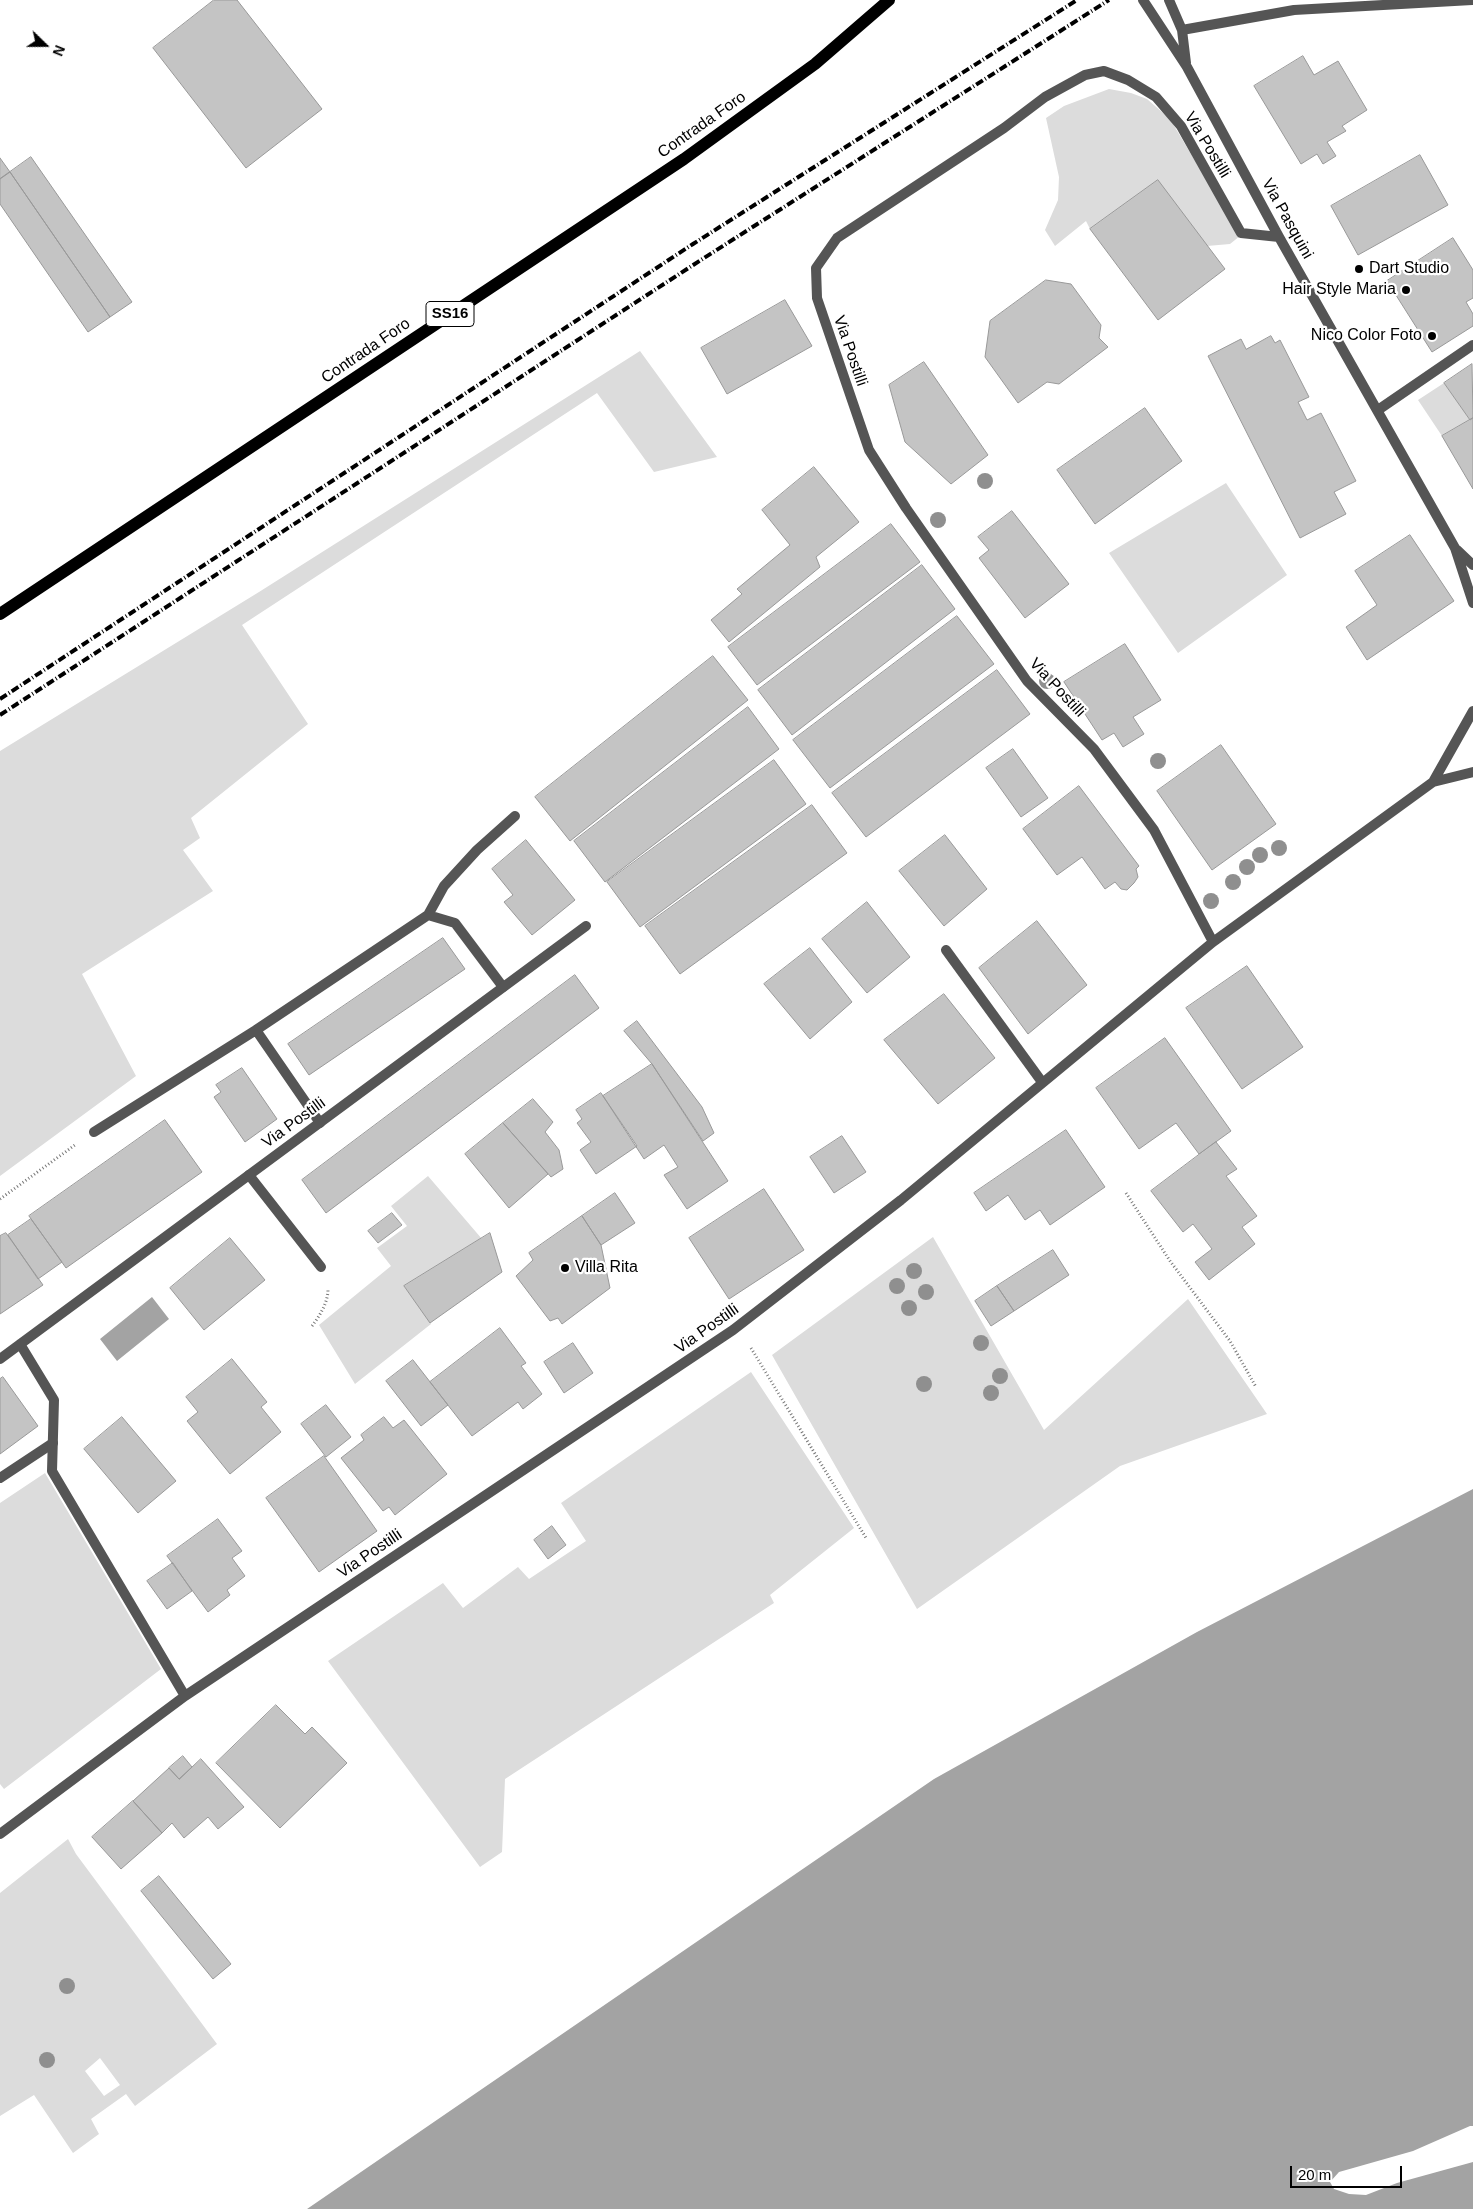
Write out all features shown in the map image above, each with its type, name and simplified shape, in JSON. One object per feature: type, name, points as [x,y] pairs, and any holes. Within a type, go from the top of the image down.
[{"type":"main road","name":"Contrada Foro","points":[[0,614],[684,159],[815,64],[888,0]]},
{"type":"street","name":"Via Pasquini","points":[[1143,0],[1187,67],[1279,237],[1455,548],[1473,602]]},
{"type":"street","name":"Via Pasquini","points":[[1168,0],[1182,30],[1187,67]]},
{"type":"street","points":[[1182,30],[1294,10],[1472,0]]},
{"type":"street","name":"Via Postilli","points":[[1213,942],[1154,830],[1094,749],[1028,682],[906,508],[870,450],[817,298],[816,268],[837,238],[1004,128],[1045,97],[1085,75],[1104,71],[1128,80],[1156,97],[1170,112],[1181,126],[1241,233],[1279,237]]},
{"type":"street","points":[[1378,410],[1473,345]]},
{"type":"street","name":"Via Pasquini","points":[[1455,548],[1473,565]]},
{"type":"street","name":"Via Postilli","points":[[1434,782],[1473,711]]},
{"type":"street","name":"Via Postilli","points":[[0,1834],[185,1696],[738,1326],[901,1200],[1213,942],[1434,782],[1473,772]]},
{"type":"street","points":[[94,1132],[256,1030],[428,915],[444,886],[477,850],[515,816]]},
{"type":"street","points":[[428,915],[455,923],[503,987]]},
{"type":"street","name":"Via Postilli","points":[[0,1359],[586,926]]},
{"type":"street","points":[[946,950],[1042,1082]]},
{"type":"street","points":[[256,1030],[320,1123]]},
{"type":"street","points":[[249,1175],[321,1267]]},
{"type":"street","points":[[20,1344],[54,1400],[52,1471],[185,1696]]},
{"type":"street","points":[[0,1478],[53,1443]]},
{"type":"path","points":[[0,1199],[94,1132]]},
{"type":"path","points":[[1126,1193],[1170,1261],[1230,1341],[1256,1387]]},
{"type":"path","points":[[312,1326],[323,1309],[328,1296],[327,1279],[321,1267]]},
{"type":"path","points":[[738,1326],[866,1538]]},
{"type":"shaded area","points":[[1109,89],[1131,93],[1147,99],[1170,119],[1240,236],[1230,244],[1207,246],[1158,181],[1090,229],[1086,221],[1055,246],[1045,230],[1058,200],[1059,177],[1046,118],[1064,106]]},
{"type":"shaded area","points":[[640,351],[717,457],[654,472],[597,393],[242,625],[308,724],[191,818],[200,838],[183,850],[213,891],[82,974],[136,1076],[0,1176],[0,751],[259,592]]},
{"type":"shaded area","points":[[1444,383],[1470,420],[1442,436],[1418,400]]},
{"type":"shaded area","points":[[1226,483],[1287,575],[1178,653],[1109,553]]},
{"type":"shaded area","points":[[428,1176],[482,1239],[404,1286],[431,1324],[355,1384],[319,1325],[391,1266],[377,1248],[407,1226],[391,1206]]},
{"type":"shaded area","points":[[933,1237],[1044,1430],[1188,1299],[1267,1414],[1120,1466],[917,1609],[772,1355]]},
{"type":"shaded area","points":[[152,1297],[169,1319],[117,1361],[100,1339]]},
{"type":"shaded area","points":[[751,1372],[854,1528],[770,1595],[774,1603],[505,1779],[502,1852],[480,1867],[328,1661],[443,1583],[463,1608],[518,1567],[529,1579],[586,1541],[561,1503]]},
{"type":"shaded area","points":[[45,1473],[161,1669],[4,1789],[0,1784],[0,1503]]},
{"type":"shaded area","points":[[1473,1489],[1473,2209],[307,2209],[934,1779],[1197,1632]]},
{"type":"shaded area","points":[[68,1839],[76,1854],[217,2044],[135,2106],[126,2094],[91,2119],[99,2134],[73,2153],[34,2095],[0,2116],[0,1893]],"holes":[[[100,2058],[120,2085],[104,2096],[85,2071]]]},
{"type":"pier","points":[[1473,2126],[1473,2162],[1397,2183],[1366,2195],[1349,2194],[1334,2189],[1330,2182],[1339,2172],[1413,2151]]},
{"type":"building","points":[[214,0],[237,0],[322,109],[246,168],[153,48]]},
{"type":"building","points":[[1303,56],[1314,75],[1338,61],[1367,110],[1342,126],[1346,131],[1327,142],[1336,156],[1323,164],[1317,154],[1301,164],[1254,86]]},
{"type":"building","points":[[1420,155],[1448,205],[1358,255],[1331,206]]},
{"type":"building","points":[[31,157],[132,302],[110,317],[10,172]]},
{"type":"building","points":[[0,158],[10,172],[0,179]]},
{"type":"building","points":[[10,172],[110,317],[88,332],[0,204],[0,179]]},
{"type":"building","points":[[1158,180],[1225,269],[1158,320],[1090,229]]},
{"type":"building","points":[[1453,238],[1473,270],[1473,298],[1466,302],[1473,314],[1473,326],[1432,352],[1387,281]]},
{"type":"building","points":[[1046,280],[1071,284],[1101,325],[1099,338],[1108,347],[1059,384],[1047,382],[1018,403],[985,357],[990,321]]},
{"type":"building","points":[[785,300],[812,346],[727,394],[701,348]]},
{"type":"building","points":[[1271,336],[1275,343],[1280,340],[1309,397],[1298,402],[1307,420],[1321,413],[1356,481],[1334,492],[1346,514],[1300,538],[1208,356],[1241,339],[1246,349]]},
{"type":"building","points":[[924,362],[988,455],[951,484],[905,442],[889,385]]},
{"type":"building","points":[[1472,364],[1473,418],[1470,420],[1444,383]]},
{"type":"building","points":[[1145,408],[1182,461],[1095,524],[1057,470]]},
{"type":"building","points":[[1473,418],[1473,489],[1442,436]]},
{"type":"building","points":[[814,467],[859,522],[816,557],[820,567],[729,642],[711,620],[742,594],[737,589],[790,545],[762,510]]},
{"type":"building","points":[[1012,511],[1069,584],[1025,618],[979,558],[989,550],[978,537]]},
{"type":"building","points":[[891,524],[920,562],[757,685],[728,647]]},
{"type":"building","points":[[1410,535],[1454,601],[1367,660],[1346,627],[1377,605],[1355,571]]},
{"type":"building","points":[[922,565],[955,609],[792,735],[758,690]]},
{"type":"building","points":[[957,616],[994,664],[830,788],[793,740]]},
{"type":"building","points":[[1125,644],[1161,700],[1133,717],[1144,734],[1123,747],[1114,733],[1102,740],[1064,682]]},
{"type":"building","points":[[713,656],[748,700],[570,841],[535,797]]},
{"type":"building","points":[[997,670],[1030,714],[866,837],[832,793]]},
{"type":"building","points":[[748,707],[779,749],[605,882],[574,841]]},
{"type":"building","points":[[1221,745],[1276,824],[1212,870],[1157,791]]},
{"type":"building","points":[[1013,749],[1048,798],[1021,817],[986,768]]},
{"type":"building","points":[[774,760],[806,804],[640,927],[607,882]]},
{"type":"building","points":[[1079,786],[1139,866],[1136,869],[1138,877],[1127,890],[1121,889],[1115,882],[1105,889],[1082,857],[1057,875],[1023,829]]},
{"type":"building","points":[[812,805],[847,853],[680,974],[645,926]]},
{"type":"building","points":[[945,835],[987,889],[944,926],[899,871]]},
{"type":"building","points":[[526,840],[575,900],[532,935],[504,902],[513,895],[492,869]]},
{"type":"building","points":[[867,902],[910,957],[867,993],[822,939]]},
{"type":"building","points":[[1037,921],[1087,985],[1028,1034],[979,968]]},
{"type":"building","points":[[443,938],[465,969],[309,1075],[288,1044]]},
{"type":"building","points":[[810,948],[852,1002],[810,1039],[764,984]]},
{"type":"building","points":[[1247,966],[1303,1047],[1242,1089],[1186,1008]]},
{"type":"building","points":[[575,975],[599,1008],[326,1213],[302,1180]]},
{"type":"building","points":[[944,994],[995,1058],[938,1104],[884,1040]]},
{"type":"building","points":[[637,1021],[702,1107],[714,1133],[703,1141],[652,1064],[624,1031]]},
{"type":"building","points":[[1165,1038],[1231,1131],[1199,1154],[1176,1123],[1139,1149],[1096,1088]]},
{"type":"building","points":[[652,1064],[728,1181],[687,1209],[664,1175],[678,1167],[664,1145],[644,1159],[603,1096]]},
{"type":"building","points":[[242,1068],[277,1119],[245,1142],[214,1097],[221,1092],[216,1085]]},
{"type":"building","points":[[601,1093],[637,1146],[596,1174],[580,1150],[591,1142],[577,1123],[582,1119],[576,1110]]},
{"type":"building","points":[[533,1099],[553,1122],[545,1132],[559,1150],[563,1169],[551,1177],[503,1123]]},
{"type":"building","points":[[165,1120],[202,1172],[66,1268],[29,1216]]},
{"type":"building","points":[[503,1123],[548,1174],[509,1208],[465,1154]]},
{"type":"building","points":[[1066,1130],[1105,1187],[1050,1225],[1040,1210],[1025,1220],[1008,1195],[986,1211],[974,1193]]},
{"type":"building","points":[[842,1136],[866,1172],[834,1193],[810,1157]]},
{"type":"building","points":[[1216,1142],[1237,1169],[1226,1176],[1257,1216],[1242,1227],[1255,1244],[1209,1280],[1195,1262],[1212,1249],[1193,1224],[1183,1232],[1151,1191]]},
{"type":"building","points":[[764,1189],[804,1250],[729,1299],[689,1238]]},
{"type":"building","points":[[615,1193],[635,1223],[601,1245],[582,1216]]},
{"type":"building","points":[[392,1213],[402,1225],[378,1243],[368,1231]]},
{"type":"building","name":"Villa Rita","points":[[582,1216],[601,1245],[610,1288],[562,1324],[558,1318],[550,1321],[516,1276],[533,1260],[529,1253]]},
{"type":"building","points":[[31,1219],[62,1262],[38,1279],[8,1235]]},
{"type":"building","points":[[6,1233],[43,1285],[0,1314],[0,1236]]},
{"type":"building","points":[[490,1233],[502,1272],[430,1323],[404,1286]]},
{"type":"building","points":[[230,1238],[265,1280],[204,1330],[170,1288]]},
{"type":"building","points":[[1053,1250],[1069,1275],[1014,1311],[997,1286]]},
{"type":"building","points":[[997,1286],[1014,1311],[991,1326],[975,1301]]},
{"type":"building","points":[[500,1328],[526,1363],[521,1366],[542,1394],[523,1409],[518,1402],[472,1436],[430,1382]]},
{"type":"building","points":[[573,1343],[593,1373],[564,1393],[544,1362]]},
{"type":"building","points":[[232,1359],[267,1402],[261,1407],[281,1432],[230,1474],[187,1421],[198,1412],[186,1397]]},
{"type":"building","points":[[413,1360],[448,1405],[421,1426],[386,1381]]},
{"type":"building","points":[[3,1377],[38,1426],[0,1454],[0,1379]]},
{"type":"building","points":[[326,1405],[351,1437],[326,1457],[301,1424]]},
{"type":"building","points":[[122,1417],[176,1481],[138,1513],[84,1449]]},
{"type":"building","points":[[384,1417],[393,1428],[404,1420],[447,1474],[395,1515],[389,1507],[383,1511],[341,1458],[364,1440],[361,1435]]},
{"type":"building","points":[[324,1456],[377,1531],[319,1572],[266,1498]]},
{"type":"building","points":[[218,1519],[242,1551],[232,1558],[245,1576],[227,1590],[230,1595],[208,1612],[167,1556]]},
{"type":"building","points":[[552,1526],[566,1545],[548,1559],[534,1540]]},
{"type":"building","points":[[173,1563],[192,1591],[167,1609],[147,1581]]},
{"type":"building","points":[[276,1705],[305,1734],[312,1727],[347,1763],[280,1828],[216,1763]]},
{"type":"building","points":[[183,1756],[192,1767],[179,1779],[169,1768]]},
{"type":"building","points":[[201,1759],[244,1807],[218,1829],[208,1817],[184,1838],[172,1823],[162,1833],[133,1801],[169,1768],[179,1779]]},
{"type":"building","points":[[133,1801],[162,1833],[121,1869],[92,1837]]},
{"type":"building","points":[[159,1876],[231,1964],[213,1979],[141,1891]]},
{"type":"railway","points":[[0,699],[693,244],[1077,0]]},
{"type":"railway","points":[[0,715],[704,258],[1109,0]]},
{"type":"place","name":"Dart Studio","points":[[1359,269]]},
{"type":"place","name":"Hair Style Maria","points":[[1406,290]]},
{"type":"place","name":"Nico Color Foto","points":[[1432,336]]},
{"type":"place","name":"Villa Rita","points":[[565,1268]]}]
